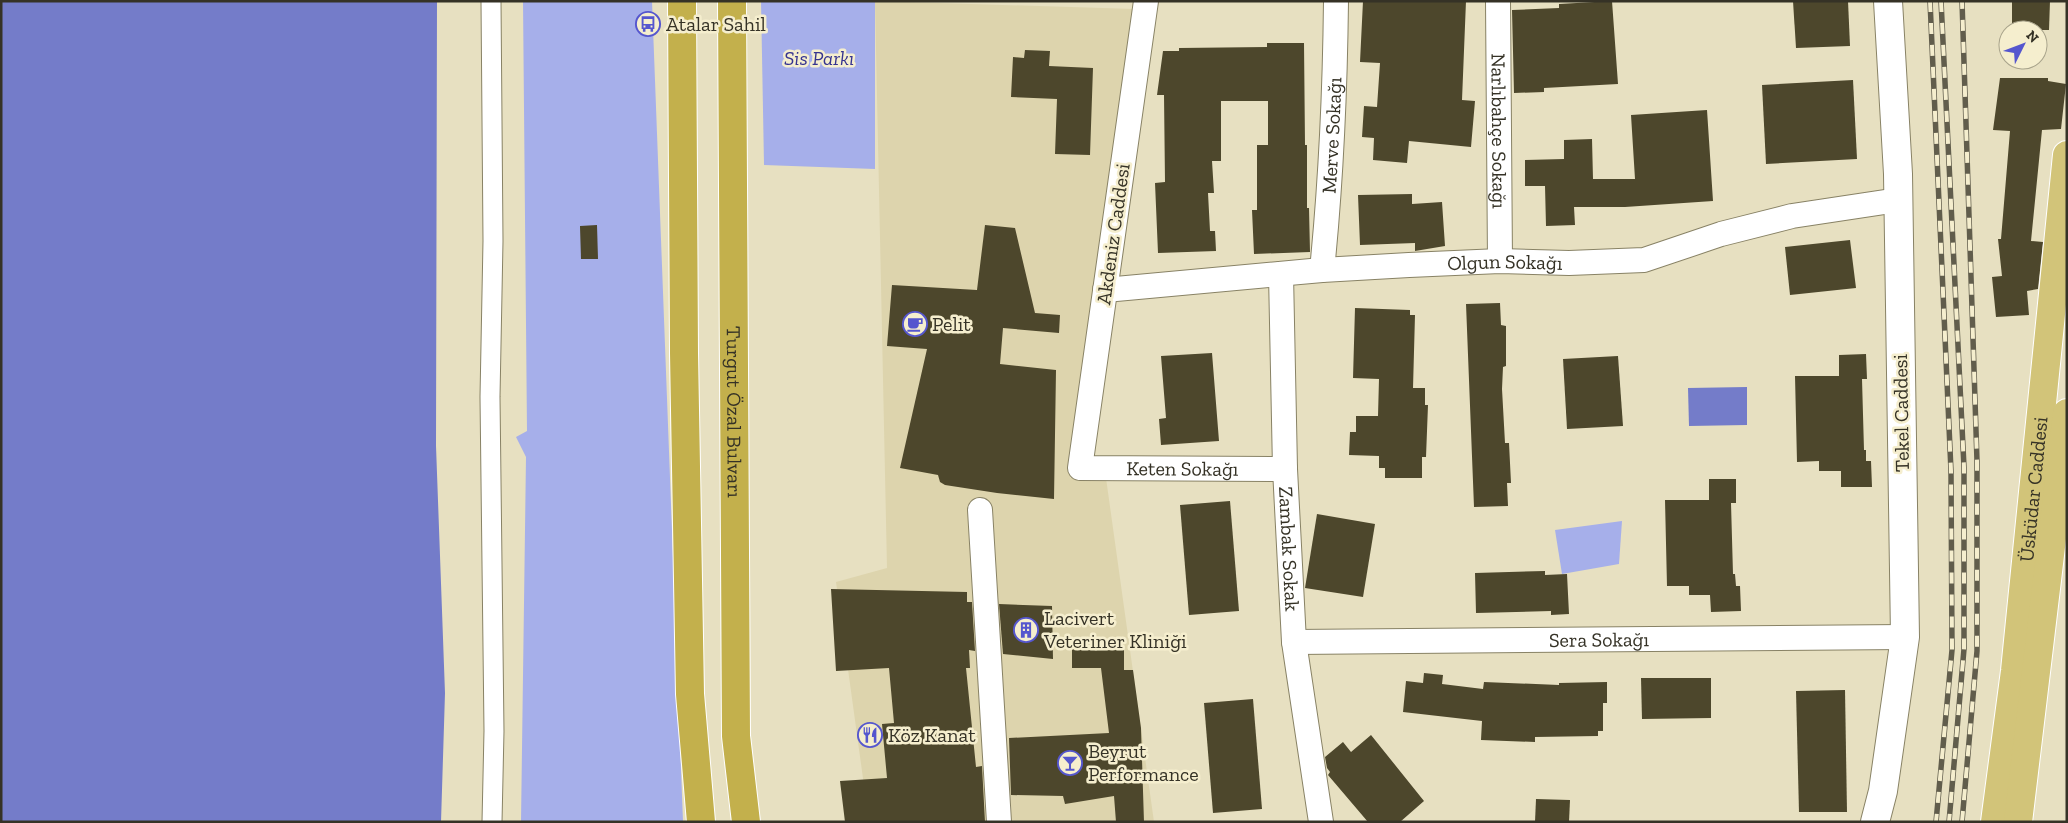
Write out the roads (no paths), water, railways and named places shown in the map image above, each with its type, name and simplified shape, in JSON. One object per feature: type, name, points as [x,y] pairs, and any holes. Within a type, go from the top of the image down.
[{"type":"highway","points":[[682,1],[684,353],[690,694],[701,822]]},
{"type":"highway","name":"Turgut Özal Bulvarı","points":[[732,1],[736,736],[746,822]]},
{"type":"main road","name":"Üsküdar Caddesi","points":[[1995,822],[2059,321],[2067,155]]},
{"type":"main road","name":"Üsküdar Caddesi","points":[[2018,822],[2067,413]]},
{"type":"street","points":[[491,1],[493,241],[490,397],[494,731],[492,822]]},
{"type":"street","name":"Akdeniz Caddesi","points":[[1080,468],[1146,1]]},
{"type":"street","name":"Merve Sokağı","points":[[1322,270],[1333,130],[1336,1]]},
{"type":"street","name":"Narlıbahçe Sokağı","points":[[1498,1],[1500,261]]},
{"type":"street","name":"Tekel Caddesi","points":[[1875,822],[1883,791],[1905,637],[1898,200],[1888,1]]},
{"type":"street","name":"Olgun Sokağı","points":[[1105,290],[1322,270],[1500,261],[1569,263],[1644,260],[1721,234],[1792,216],[1898,200]]},
{"type":"street","name":"Zambak Sokak","points":[[1281,274],[1285,469],[1294,642],[1321,822]]},
{"type":"street","name":"Keten Sokağı","points":[[1080,468],[1285,469]]},
{"type":"street","points":[[980,510],[999,822]]},
{"type":"street","name":"Sera Sokağı","points":[[1294,642],[1905,637]]},
{"type":"railway","points":[[1930,1],[1951,471],[1952,650],[1936,822]]},
{"type":"railway","points":[[1941,1],[1964,467],[1964,649],[1949,822]]},
{"type":"railway","points":[[1962,1],[1977,461],[1977,651],[1962,822]]},
{"type":"place","name":"Atalar Sahil","points":[[648,24]]},
{"type":"place","name":"Pelit","points":[[915,324]]},
{"type":"place","name":"Lacivert Veteriner Kliniği","points":[[1026,630]]},
{"type":"place","name":"Köz Kanat","points":[[870,735]]},
{"type":"place","name":"Beyrut Performance","points":[[1070,763]]},
{"type":"park label","name":"Sis Parkı","points":[[819,58]]}]
